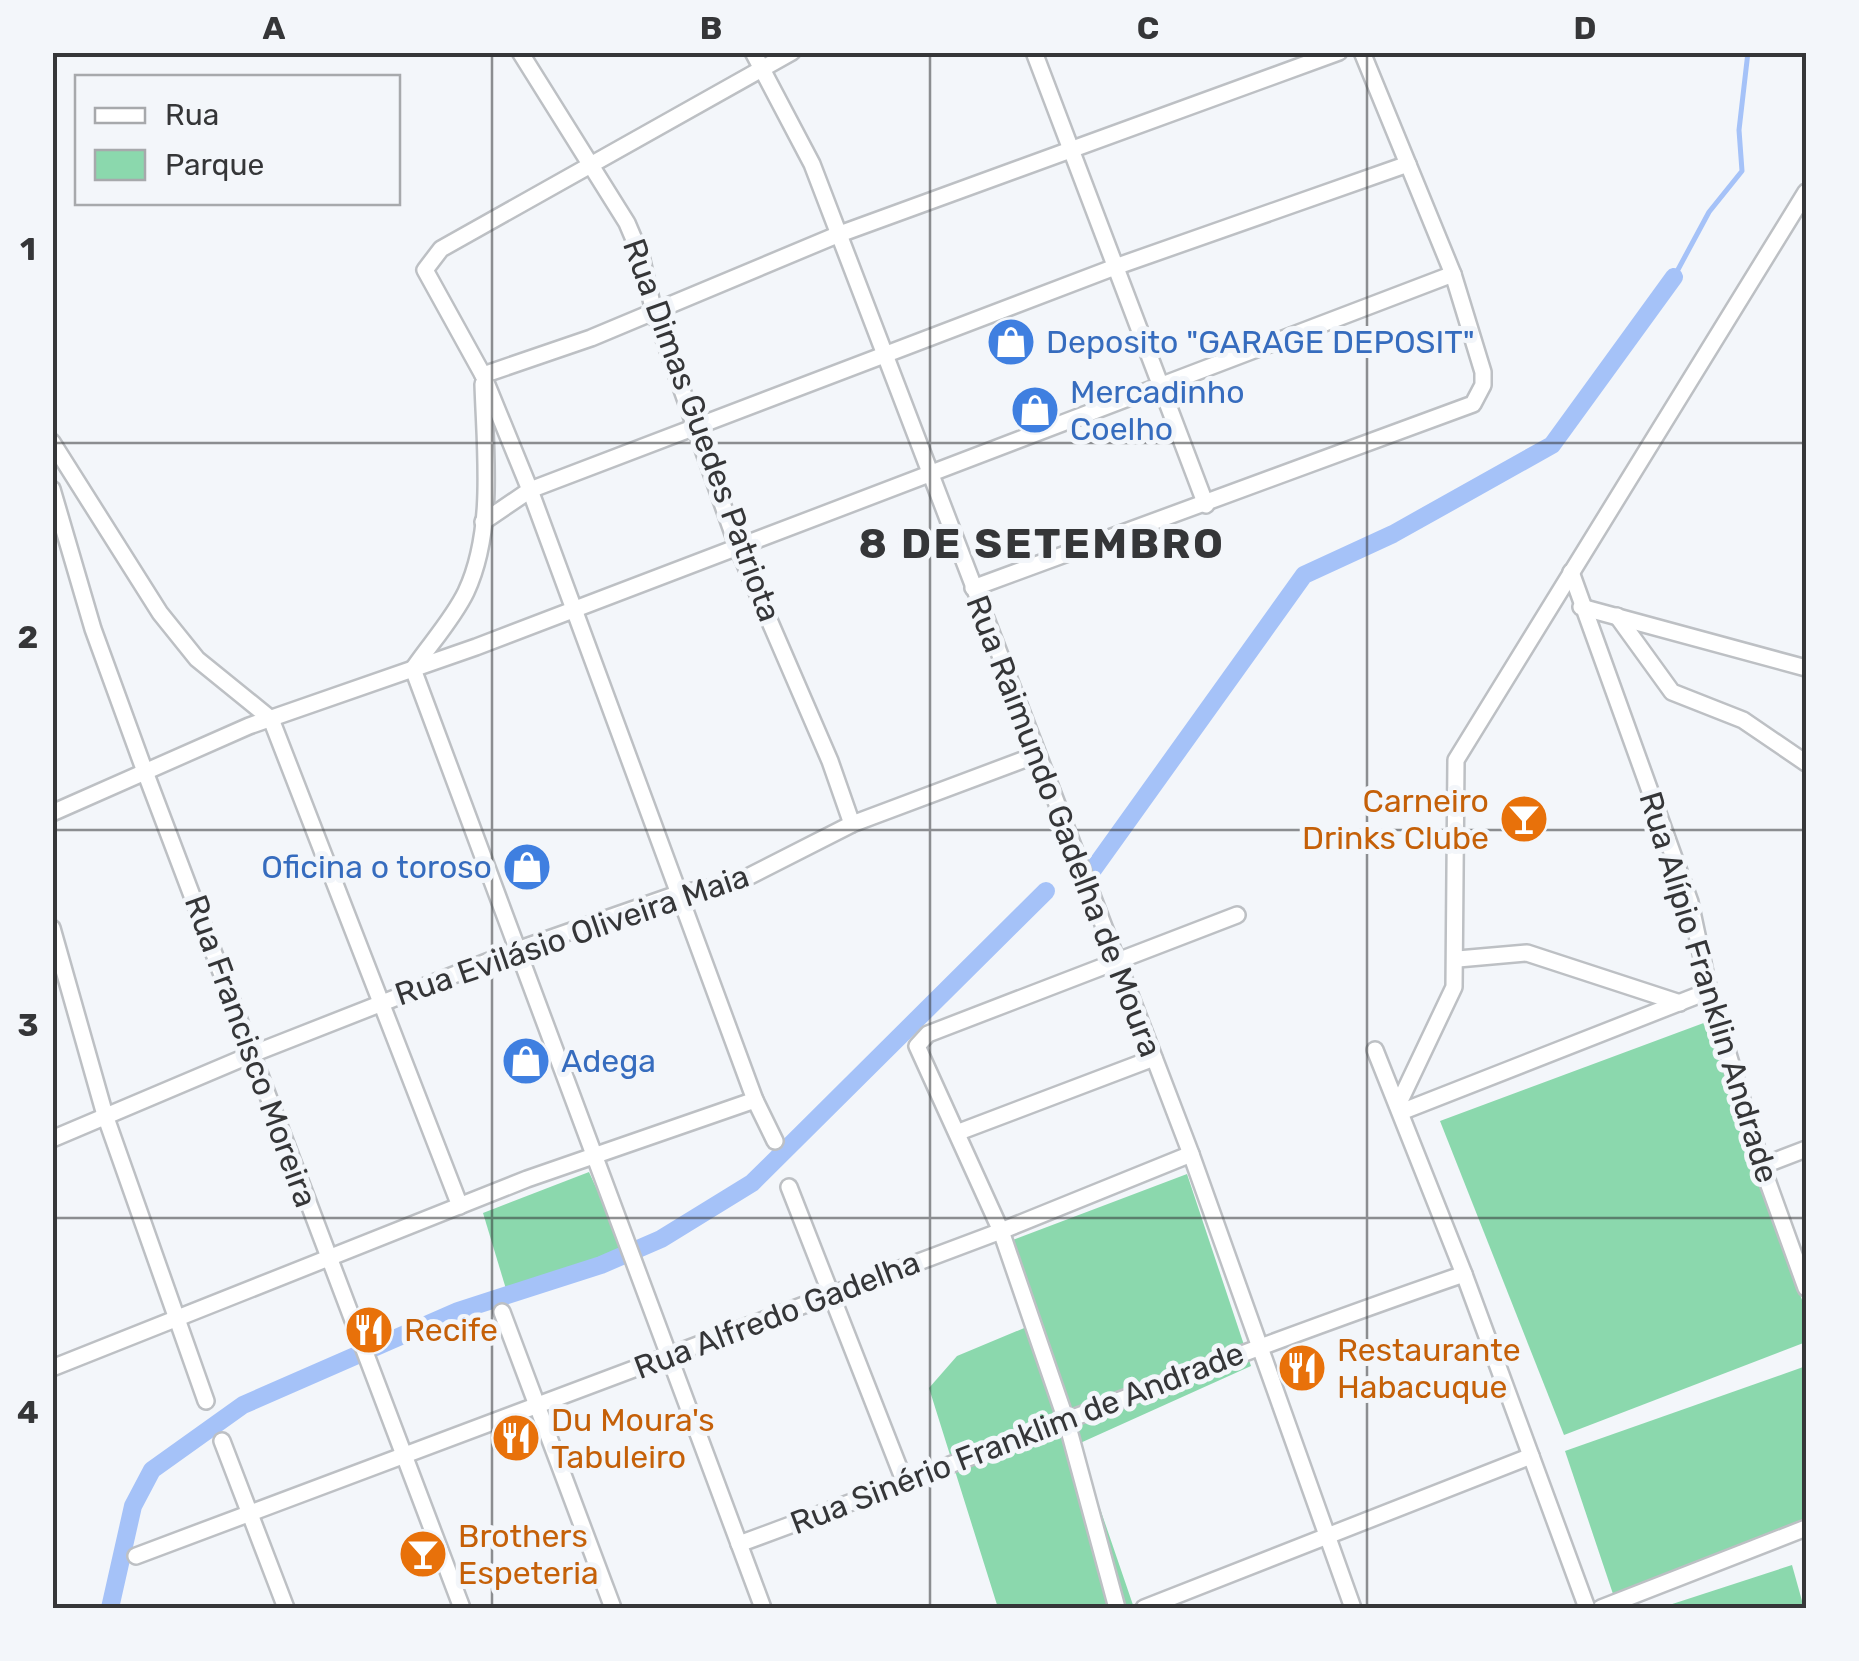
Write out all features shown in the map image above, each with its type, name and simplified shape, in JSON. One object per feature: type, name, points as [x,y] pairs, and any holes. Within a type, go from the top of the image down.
[{"type":"street","name":"Rua Dimas Guedes Patriota","points":[[520,52],[637,245],[654,308],[700,429],[738,548],[830,760],[852,824]]},
{"type":"street","name":"Rua Raimundo Gadelha de Moura","points":[[753,52],[812,164],[1191,1154],[1353,1608]]},
{"type":"street","points":[[775,1142],[754,1100],[530,490],[483,375],[426,276],[428,262],[442,249],[792,52]]},
{"type":"street","points":[[1034,52],[1206,505]]},
{"type":"street","points":[[483,375],[591,338],[654,308],[837,235],[1340,52]]},
{"type":"street","points":[[973,588],[1473,404],[1483,385],[1483,372],[1453,274],[1362,52]]},
{"type":"street","points":[[482,522],[530,490],[700,429],[1115,267],[1408,164]]},
{"type":"street","points":[[1399,1108],[1448,1008],[1458,959],[1452,790],[1456,760],[1806,192]]},
{"type":"street","points":[[52,813],[144,770],[270,720],[1161,389],[1453,274]]},
{"type":"street","points":[[413,669],[465,594],[482,522],[483,375]]},
{"type":"street","points":[[52,442],[160,612],[197,659],[270,720],[460,1206]]},
{"type":"street","name":"Rua Francisco Moreira","points":[[52,489],[94,628],[144,770],[462,1608]]},
{"type":"street","name":"Rua Alípio Franklin Andrade","points":[[1572,572],[1581,607],[1690,902],[1710,991],[1762,1166],[1806,1288]]},
{"type":"street","points":[[1581,607],[1806,668]]},
{"type":"street","points":[[1617,616],[1672,692],[1743,720],[1806,763]]},
{"type":"street","points":[[413,669],[764,1608]]},
{"type":"street","name":"Rua Evilásio Oliveira Maia","points":[[52,1139],[254,1053],[517,950],[680,893],[734,884],[852,824],[1036,755]]},
{"type":"street","points":[[1117,1608],[1066,1423],[1001,1232],[959,1132],[917,1054],[921,1039],[928,1034],[1238,915]]},
{"type":"street","points":[[52,928],[60,976],[206,1401]]},
{"type":"street","points":[[1458,959],[1528,953],[1680,1003]]},
{"type":"street","points":[[1399,1108],[1710,991]]},
{"type":"street","points":[[1375,1050],[1464,1274],[1587,1608]]},
{"type":"street","points":[[959,1132],[1154,1058]]},
{"type":"street","points":[[52,1368],[460,1206],[754,1100]]},
{"type":"street","points":[[1762,1166],[1806,1149]]},
{"type":"street","name":"Rua Alfredo Gadelha","points":[[136,1556],[1001,1232],[1191,1154]]},
{"type":"street","points":[[788,1187],[904,1484]]},
{"type":"street","name":"Rua Sinério Franklim de Andrade","points":[[740,1544],[1066,1423],[1259,1345],[1464,1274]]},
{"type":"street","points":[[502,1312],[613,1608]]},
{"type":"street","points":[[222,1441],[286,1608]]},
{"type":"street","points":[[1144,1608],[1530,1456]]},
{"type":"street","points":[[1601,1608],[1806,1528]]},
{"type":"green space","points":[[1709,1021],[1806,1312],[1806,1342],[1564,1435],[1440,1121]]},
{"type":"green space","points":[[589,1172],[624,1249],[506,1289],[483,1213]]},
{"type":"green space","points":[[1187,1174],[1251,1366],[1078,1444],[1133,1605],[998,1608],[929,1388],[957,1356],[1029,1326],[1002,1244]]},
{"type":"green space","points":[[1806,1366],[1806,1518],[1613,1594],[1565,1451]]},
{"type":"green space","points":[[1792,1565],[1804,1608],[1660,1608]]},
{"type":"waterway","points":[[1674,277],[1709,212],[1742,171],[1739,130],[1748,52]]},
{"type":"waterway","points":[[1092,871],[1304,575],[1393,534],[1552,445],[1674,277]]},
{"type":"waterway","points":[[110,1608],[133,1506],[152,1470],[243,1405],[458,1311],[601,1265],[661,1239],[752,1183],[1046,891]]},
{"type":"place","name":"Deposito \"GARAGE DEPOSIT\"","points":[[1011,342]]},
{"type":"place","name":"Mercadinho Coelho","points":[[1035,410]]},
{"type":"place","name":"Carneiro Drinks Clube","points":[[1524,819]]},
{"type":"place","name":"Oficina o toroso","points":[[527,867]]},
{"type":"place","name":"Adega","points":[[526,1061]]},
{"type":"place","name":"Recife","points":[[369,1330]]},
{"type":"place","name":"Restaurante Habacuque","points":[[1302,1368]]},
{"type":"place","name":"Du Moura's Tabuleiro","points":[[516,1438]]},
{"type":"place","name":"Brothers Espeteria","points":[[423,1554]]},
{"type":"district","name":"8 DE SETEMBRO","points":[[1042,544]]}]
